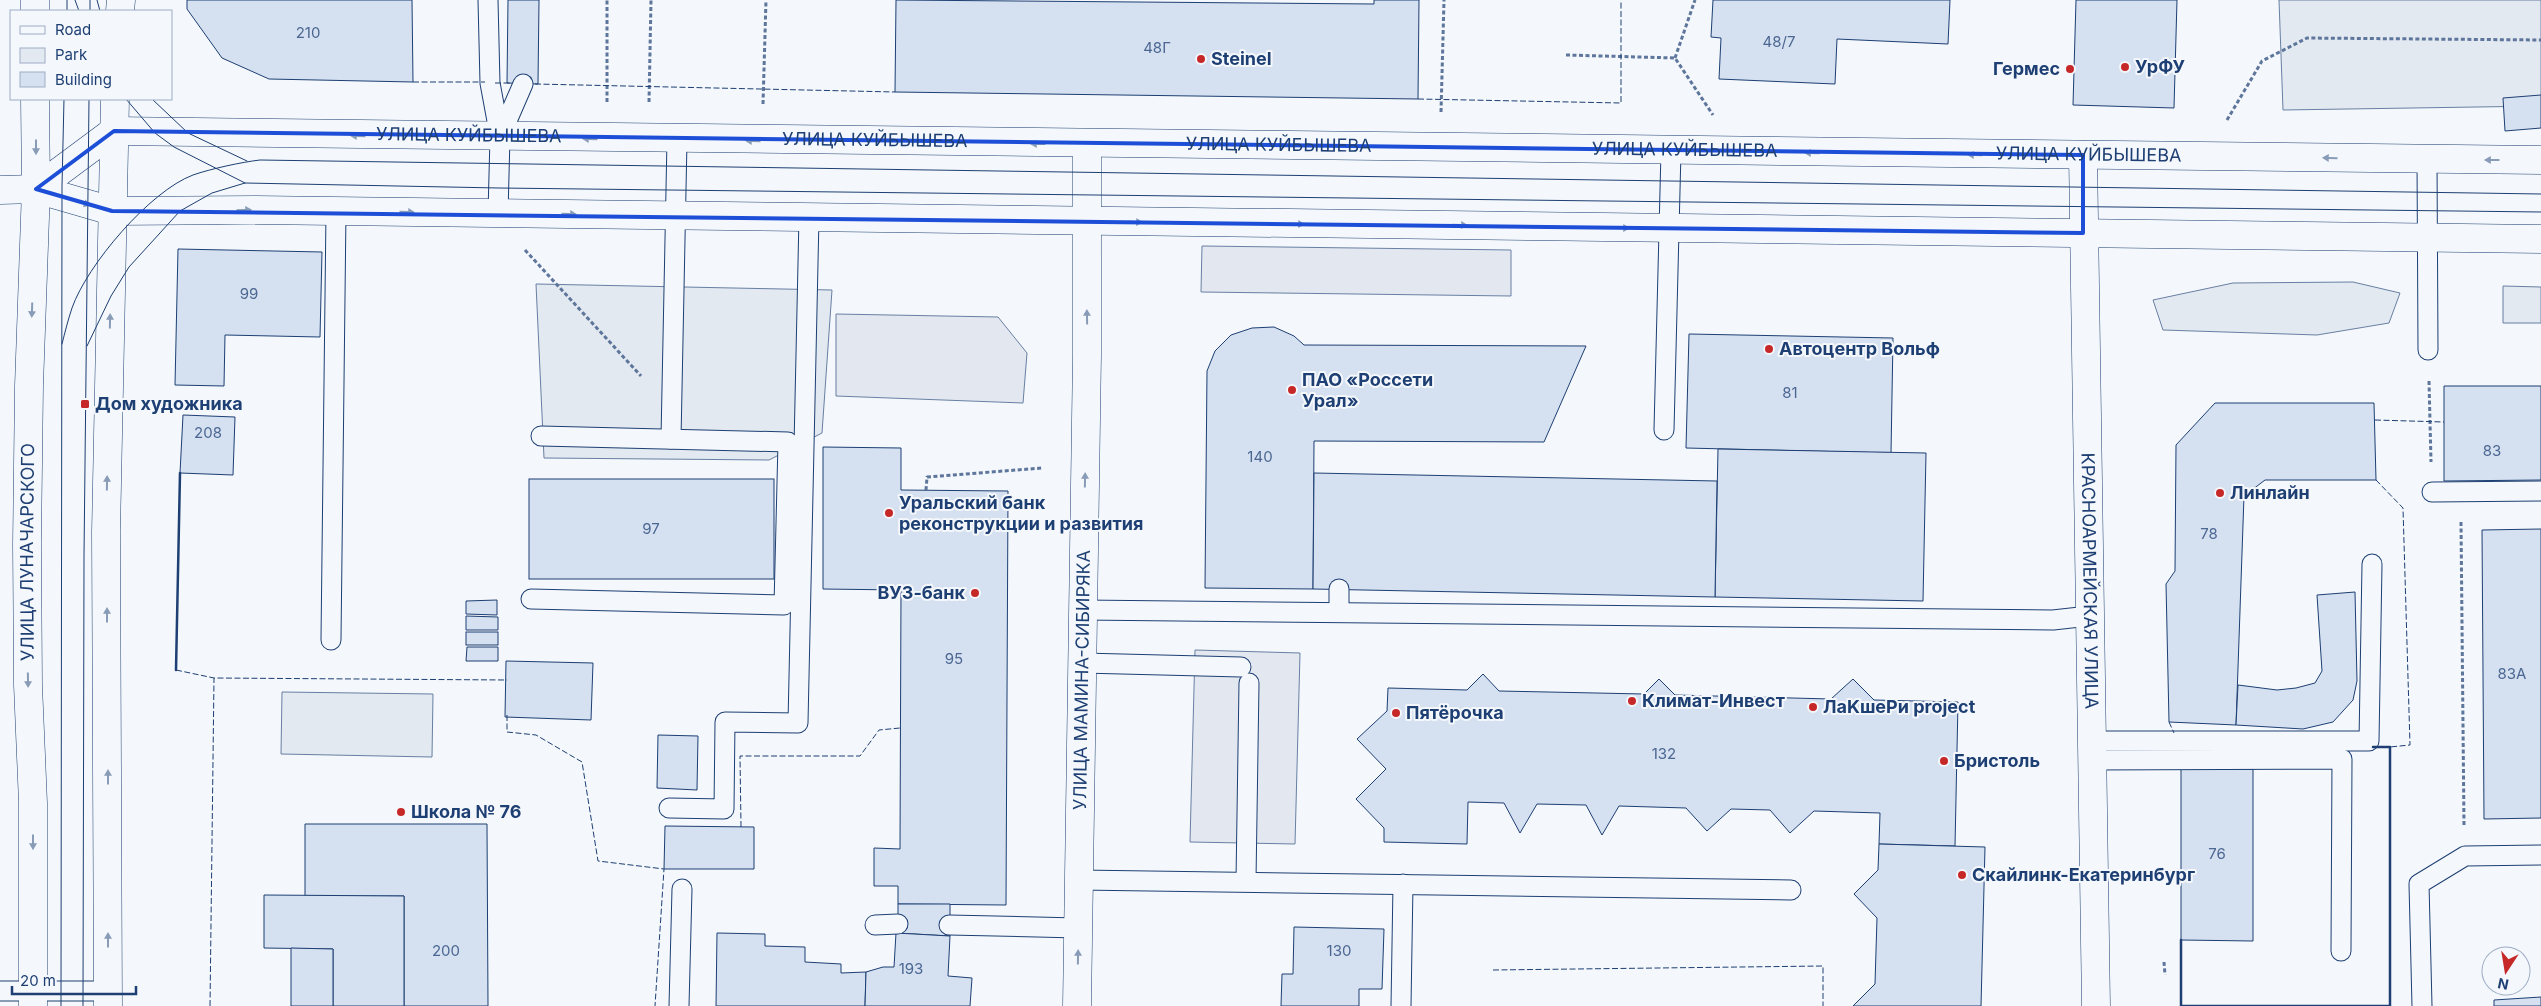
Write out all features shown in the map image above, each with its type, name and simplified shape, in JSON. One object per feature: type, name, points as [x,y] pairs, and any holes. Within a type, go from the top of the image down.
[{"type":"main road","name":"УЛИЦА ЛУНАЧАРСКОГО","points":[[33,998],[33,813],[28,685],[28,544],[29,386],[36,189],[35,100]]},
{"type":"main road","points":[[109,998],[106,532],[115,100]]},
{"type":"main road","name":"УЛИЦА КУЙБЫШЕВА","points":[[114,132],[500,138],[2541,160]]},
{"type":"main road","points":[[36,189],[114,132]]},
{"type":"main road","name":"УЛИЦА МАМИНА-СИБИРЯКА","points":[[1077,1006],[1082,610],[1088,355],[1087,144]]},
{"type":"main road","name":"КРАСНОАРМЕЙСКАЯ УЛИЦА","points":[[2083,155],[2096,1006]]},
{"type":"main road","points":[[0,190],[36,189],[112,212],[336,211],[2541,239]]},
{"type":"lane","points":[[488,0],[490,82],[500,138],[498,213]]},
{"type":"lane","points":[[500,138],[523,84]]},
{"type":"lane","points":[[671,439],[677,140]]},
{"type":"lane","points":[[1664,430],[1671,151]]},
{"type":"lane","points":[[2426,159],[2428,350]]},
{"type":"lane","points":[[331,640],[336,211]]},
{"type":"lane","points":[[669,808],[724,809],[725,722],[798,723],[809,217]]},
{"type":"lane","points":[[531,599],[784,605],[788,442],[541,436]]},
{"type":"lane","points":[[2432,492],[2541,491]]},
{"type":"lane","points":[[2092,751],[2369,741],[2372,564]]},
{"type":"lane","points":[[1339,589],[1339,612]]},
{"type":"lane","points":[[1082,610],[2053,620],[2089,616]]},
{"type":"lane","points":[[1082,663],[1245,675],[1246,882]]},
{"type":"lane","points":[[2092,751],[2342,759],[2341,951]]},
{"type":"lane","points":[[2422,1006],[2419,884],[2465,856],[2541,855]]},
{"type":"lane","points":[[1079,880],[1791,890]]},
{"type":"lane","points":[[1401,1006],[1403,884]]},
{"type":"lane","points":[[678,1006],[682,889]]},
{"type":"lane","points":[[875,925],[898,924]]},
{"type":"lane","points":[[949,926],[1078,928]]},
{"type":"lane","points":[[0,991],[33,998],[109,998]]},
{"type":"path","points":[[606,0],[606,104]]},
{"type":"path","points":[[649,104],[651,0]]},
{"type":"path","points":[[763,106],[766,0]]},
{"type":"path","points":[[1441,118],[1444,0]]},
{"type":"path","points":[[1675,58],[1695,0]]},
{"type":"path","points":[[2224,126],[2262,61],[2307,38],[2540,40]]},
{"type":"path","points":[[1566,56],[1675,58]]},
{"type":"path","points":[[1675,58],[1714,116]]},
{"type":"path","points":[[523,247],[672,410]]},
{"type":"path","points":[[2428,350],[2432,492]]},
{"type":"path","points":[[926,490],[927,477],[1042,468]]},
{"type":"path","points":[[2461,492],[2465,856]]},
{"type":"path","points":[[2164,962],[2165,975]]},
{"type":"highlighted area","points":[[114,131],[2083,155],[2083,233],[112,211],[36,189]]},
{"type":"green space","points":[[2279,0],[2541,0],[2541,106],[2283,110]]},
{"type":"green space","points":[[2353,282],[2400,293],[2389,323],[2317,335],[2163,330],[2153,300],[2233,283]]},
{"type":"green space","points":[[536,284],[832,290],[822,433],[769,460],[544,458]]},
{"type":"green space","points":[[2503,286],[2541,287],[2541,323],[2503,323]]},
{"type":"green space","points":[[282,692],[433,694],[432,757],[281,754]]},
{"type":"shaded area","points":[[1202,246],[1511,250],[1511,296],[1201,292]]},
{"type":"shaded area","points":[[836,314],[998,317],[1027,353],[1023,403],[836,396]]},
{"type":"shaded area","points":[[1195,650],[1300,653],[1295,844],[1190,842]]},
{"type":"building","points":[[187,0],[412,0],[413,82],[269,79],[222,58],[187,9]]},
{"type":"building","points":[[508,0],[539,0],[538,84],[507,83]]},
{"type":"building","points":[[896,0],[1374,4],[1374,0],[1419,0],[1418,99],[895,92]]},
{"type":"building","points":[[1713,0],[1950,0],[1948,44],[1837,39],[1835,84],[1719,79],[1721,38],[1711,37]]},
{"type":"building","name":"УрФУ","points":[[2076,0],[2177,0],[2174,108],[2073,105]]},
{"type":"building","points":[[2541,95],[2541,128],[2505,131],[2503,98]]},
{"type":"building","points":[[178,249],[322,252],[320,337],[225,335],[224,386],[175,385]]},
{"type":"building","points":[[1274,327],[1294,336],[1304,345],[1586,346],[1544,442],[1314,441],[1313,589],[1205,588],[1207,371],[1215,351],[1231,335],[1252,328]]},
{"type":"building","points":[[1689,334],[1893,338],[1891,453],[1686,448]]},
{"type":"building","points":[[2444,386],[2541,386],[2541,480],[2444,481]]},
{"type":"building","points":[[2215,403],[2374,403],[2376,480],[2265,480],[2244,496],[2236,725],[2169,722],[2166,584],[2175,571],[2176,445]]},
{"type":"building","points":[[183,415],[235,417],[233,475],[180,473]]},
{"type":"building","points":[[823,447],[901,448],[901,490],[1008,491],[1006,905],[898,904],[898,886],[874,886],[874,848],[900,849],[901,590],[823,589]]},
{"type":"building","points":[[1718,449],[1926,453],[1923,601],[1715,597]]},
{"type":"building","points":[[1314,473],[1717,481],[1715,597],[1313,589]]},
{"type":"building","points":[[529,479],[774,479],[774,579],[529,579]]},
{"type":"building","points":[[2541,529],[2541,818],[2484,819],[2482,530]]},
{"type":"building","points":[[2355,592],[2357,681],[2353,700],[2333,722],[2303,729],[2236,725],[2238,685],[2277,690],[2315,683],[2322,671],[2317,595]]},
{"type":"building","points":[[497,600],[497,615],[466,614],[466,601]]},
{"type":"building","points":[[466,616],[498,617],[498,630],[466,630]]},
{"type":"building","points":[[466,632],[498,632],[498,645],[466,645]]},
{"type":"building","points":[[467,647],[498,647],[498,661],[466,661]]},
{"type":"building","points":[[506,661],[593,663],[591,720],[505,717]]},
{"type":"building","points":[[1483,674],[1499,691],[1644,694],[1659,679],[1675,695],[1831,699],[1853,679],[1874,700],[1958,702],[1955,846],[1879,844],[1880,813],[1814,811],[1790,833],[1770,810],[1731,809],[1707,831],[1686,808],[1619,806],[1602,835],[1586,805],[1537,804],[1520,833],[1504,803],[1468,802],[1467,844],[1384,842],[1384,828],[1356,799],[1386,769],[1357,739],[1387,711],[1388,688],[1467,690]]},
{"type":"building","points":[[658,735],[698,736],[697,790],[657,788]]},
{"type":"building","points":[[2181,768],[2253,769],[2253,941],[2181,940]]},
{"type":"building","points":[[305,824],[487,824],[488,1006],[404,1006],[404,896],[305,896]]},
{"type":"building","points":[[665,826],[754,827],[754,869],[664,869]]},
{"type":"building","points":[[1879,844],[1985,847],[1981,1006],[1853,1006],[1875,984],[1877,918],[1854,894],[1878,870]]},
{"type":"building","points":[[264,895],[404,896],[404,1006],[333,1006],[333,949],[264,948]]},
{"type":"building","points":[[898,904],[950,904],[950,936],[896,933]]},
{"type":"building","points":[[1294,927],[1384,929],[1382,989],[1359,989],[1359,1006],[1281,1006],[1282,974],[1293,974]]},
{"type":"building","points":[[717,933],[765,934],[765,946],[805,947],[805,962],[841,964],[841,973],[866,972],[865,1006],[716,1006]]},
{"type":"building","points":[[896,933],[950,936],[948,976],[972,978],[970,1006],[865,1006],[866,972],[883,967],[894,967]]},
{"type":"building","points":[[291,948],[333,949],[333,1006],[291,1006]]},
{"type":"building","points":[[2541,997],[2541,1006],[2494,1006],[2494,1000]]},
{"type":"tram line","points":[[67,0],[67,10]]},
{"type":"tram line","points":[[75,0],[79,10]]},
{"type":"tram line","points":[[90,0],[90,10]]},
{"type":"tram line","points":[[97,0],[100,10]]},
{"type":"tram line","points":[[61,1006],[62,186],[64,100]]},
{"type":"tram line","points":[[83,1006],[84,556],[89,100]]},
{"type":"tram line","points":[[127,100],[155,133],[174,147],[245,183]]},
{"type":"tram line","points":[[153,100],[188,133],[247,161]]},
{"type":"tram line","points":[[62,344],[72,308],[91,271],[122,231],[158,196],[193,175],[208,170],[260,160],[2541,194]]},
{"type":"tram line","points":[[87,346],[111,296],[129,267],[180,211],[212,193],[245,183],[499,188],[2541,212]]},
{"type":"fence","points":[[1418,99],[1621,103],[1621,0]]},
{"type":"fence","points":[[413,82],[485,82]]},
{"type":"fence","points":[[495,83],[510,83]]},
{"type":"fence","points":[[535,84],[895,92]]},
{"type":"fence","points":[[2375,420],[2444,422]]},
{"type":"fence","points":[[2376,480],[2403,508],[2410,745],[2390,747]]},
{"type":"fence","points":[[176,670],[214,678]]},
{"type":"fence","points":[[210,1006],[214,678],[507,680]]},
{"type":"fence","points":[[507,715],[507,732],[536,735],[582,762],[598,861],[664,869],[655,1006]]},
{"type":"fence","points":[[2169,722],[2174,733]]},
{"type":"fence","points":[[741,827],[740,756],[860,756],[879,730],[900,728]]},
{"type":"fence","points":[[1493,970],[1823,966],[1823,1006]]},
{"type":"wall","points":[[176,670],[180,473]]},
{"type":"wall","points":[[2181,940],[2181,1006],[2390,1006],[2390,747],[2373,747]]},
{"type":"place","name":"Steinel","points":[[1201,59]]},
{"type":"place","name":"УрФУ","points":[[2125,67]]},
{"type":"place","name":"Гермес","points":[[2070,69]]},
{"type":"place","name":"Автоцентр Вольф","points":[[1769,349]]},
{"type":"place","name":"ПАО «Россети Урал»","points":[[1292,390]]},
{"type":"place","name":"Дом художника","points":[[85,404]]},
{"type":"place","name":"Линлайн","points":[[2220,493]]},
{"type":"place","name":"Уральский банк реконструкции и развития","points":[[889,513]]},
{"type":"place","name":"ВУЗ-банк","points":[[975,593]]},
{"type":"place","name":"Климат-Инвест","points":[[1632,701]]},
{"type":"place","name":"ЛаKшеРи project","points":[[1813,707]]},
{"type":"place","name":"Пятёрочка","points":[[1396,713]]},
{"type":"place","name":"Бристоль","points":[[1944,761]]},
{"type":"place","name":"Школа № 76","points":[[401,812]]},
{"type":"place","name":"Скайлинк-Екатеринбург","points":[[1962,875]]}]
